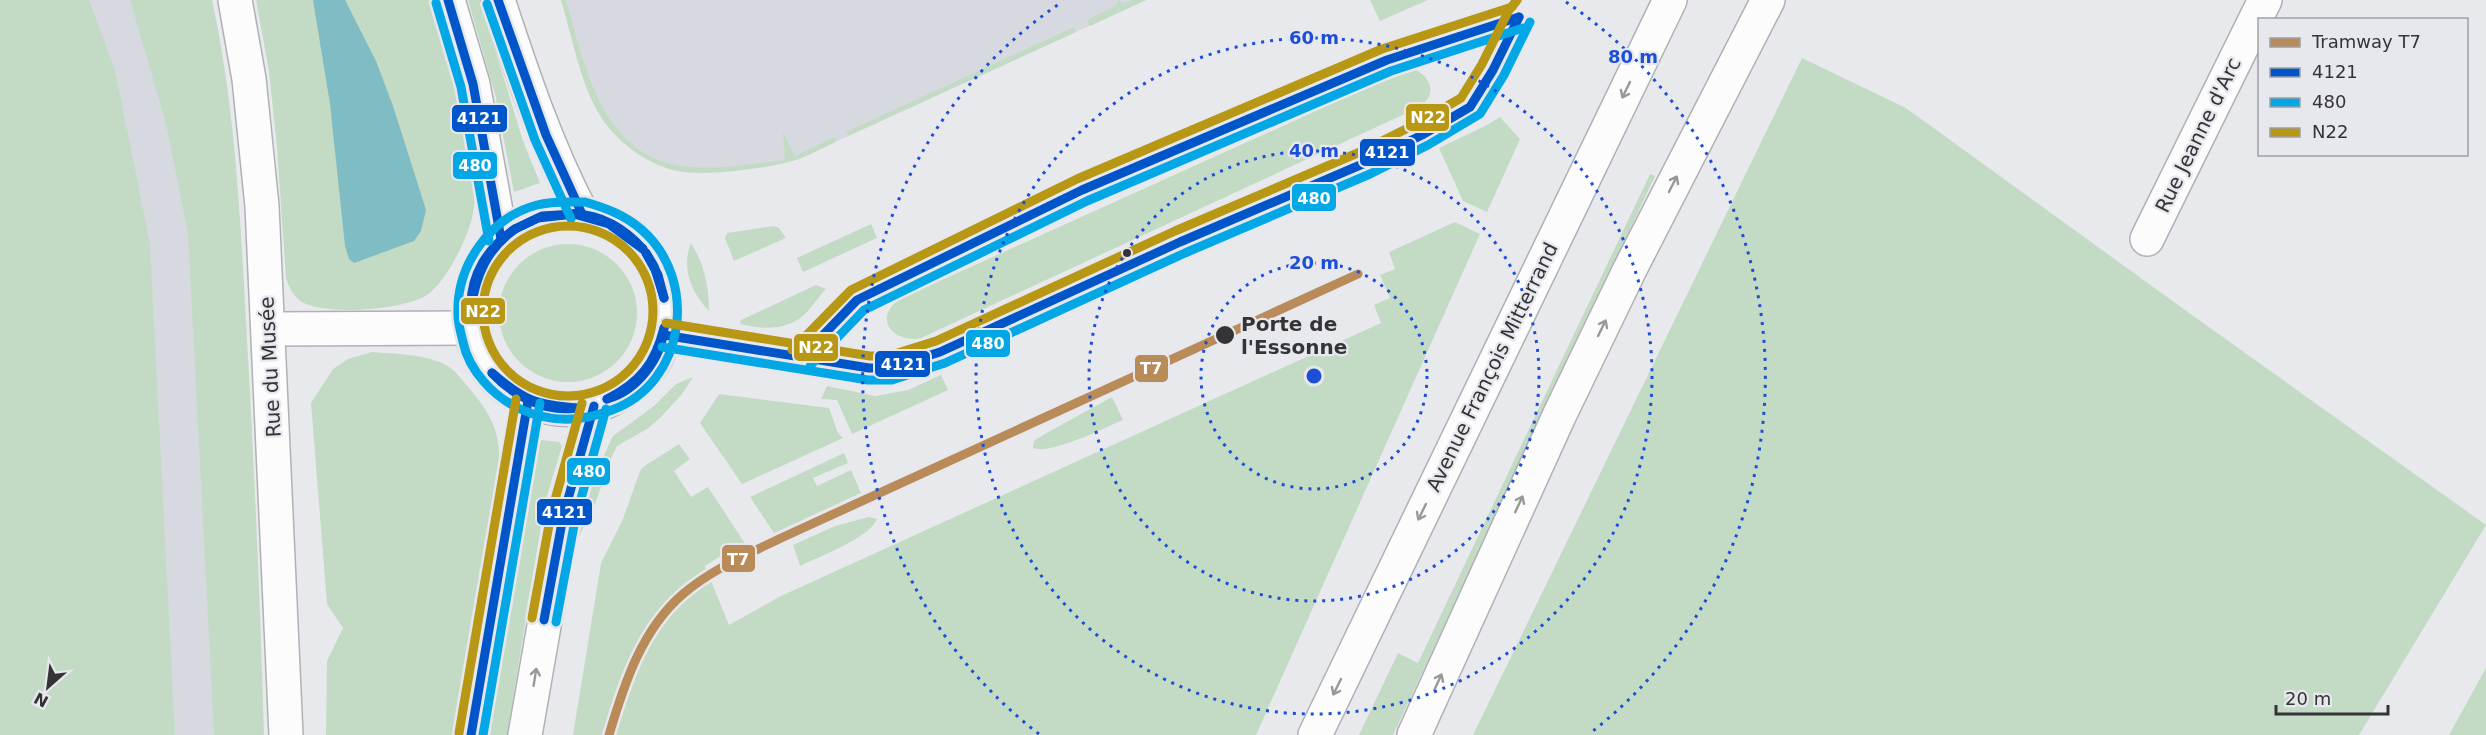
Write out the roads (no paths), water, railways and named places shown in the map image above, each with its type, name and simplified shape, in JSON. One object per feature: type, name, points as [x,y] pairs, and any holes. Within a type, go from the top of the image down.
[{"type":"main road","name":"Rue du Musée","points":[[235,0],[249,79],[262,206],[286,735]]},
{"type":"main road","points":[[448,0],[473,84],[501,239]]},
{"type":"main road","points":[[498,0],[526,87],[562,176],[582,214]]},
{"type":"main road","name":"Avenue François Mitterrand","points":[[1315,735],[1670,0]]},
{"type":"main road","name":"Rue Jeanne d'Arc","points":[[2147,238],[2265,0]]},
{"type":"main road","points":[[1414,735],[1554,427],[1634,260],[1768,1]]},
{"type":"main road","points":[[560,213],[582,214],[607,221],[628,234],[646,252],[660,276],[666,304],[664,335],[655,357],[640,379],[619,395],[594,406],[572,410],[555,409],[528,401],[501,383],[481,358],[471,328],[470,295],[481,264],[501,239],[519,225],[539,217],[560,213]]},
{"type":"main road","points":[[269,329],[471,328]]},
{"type":"main road","points":[[471,735],[528,401]]},
{"type":"main road","points":[[525,735],[562,517],[594,406]]},
{"type":"water","points":[[313,0],[345,0],[376,61],[393,106],[426,210],[421,231],[414,241],[354,263],[349,259],[345,246],[330,104]]},
{"type":"tram line","name":"T7","points":[[609,735],[636,658],[656,624],[683,594],[705,578],[779,539],[1358,274]]},
{"type":"place","name":"Porte de l'Essonne","points":[[1225,335]]}]
